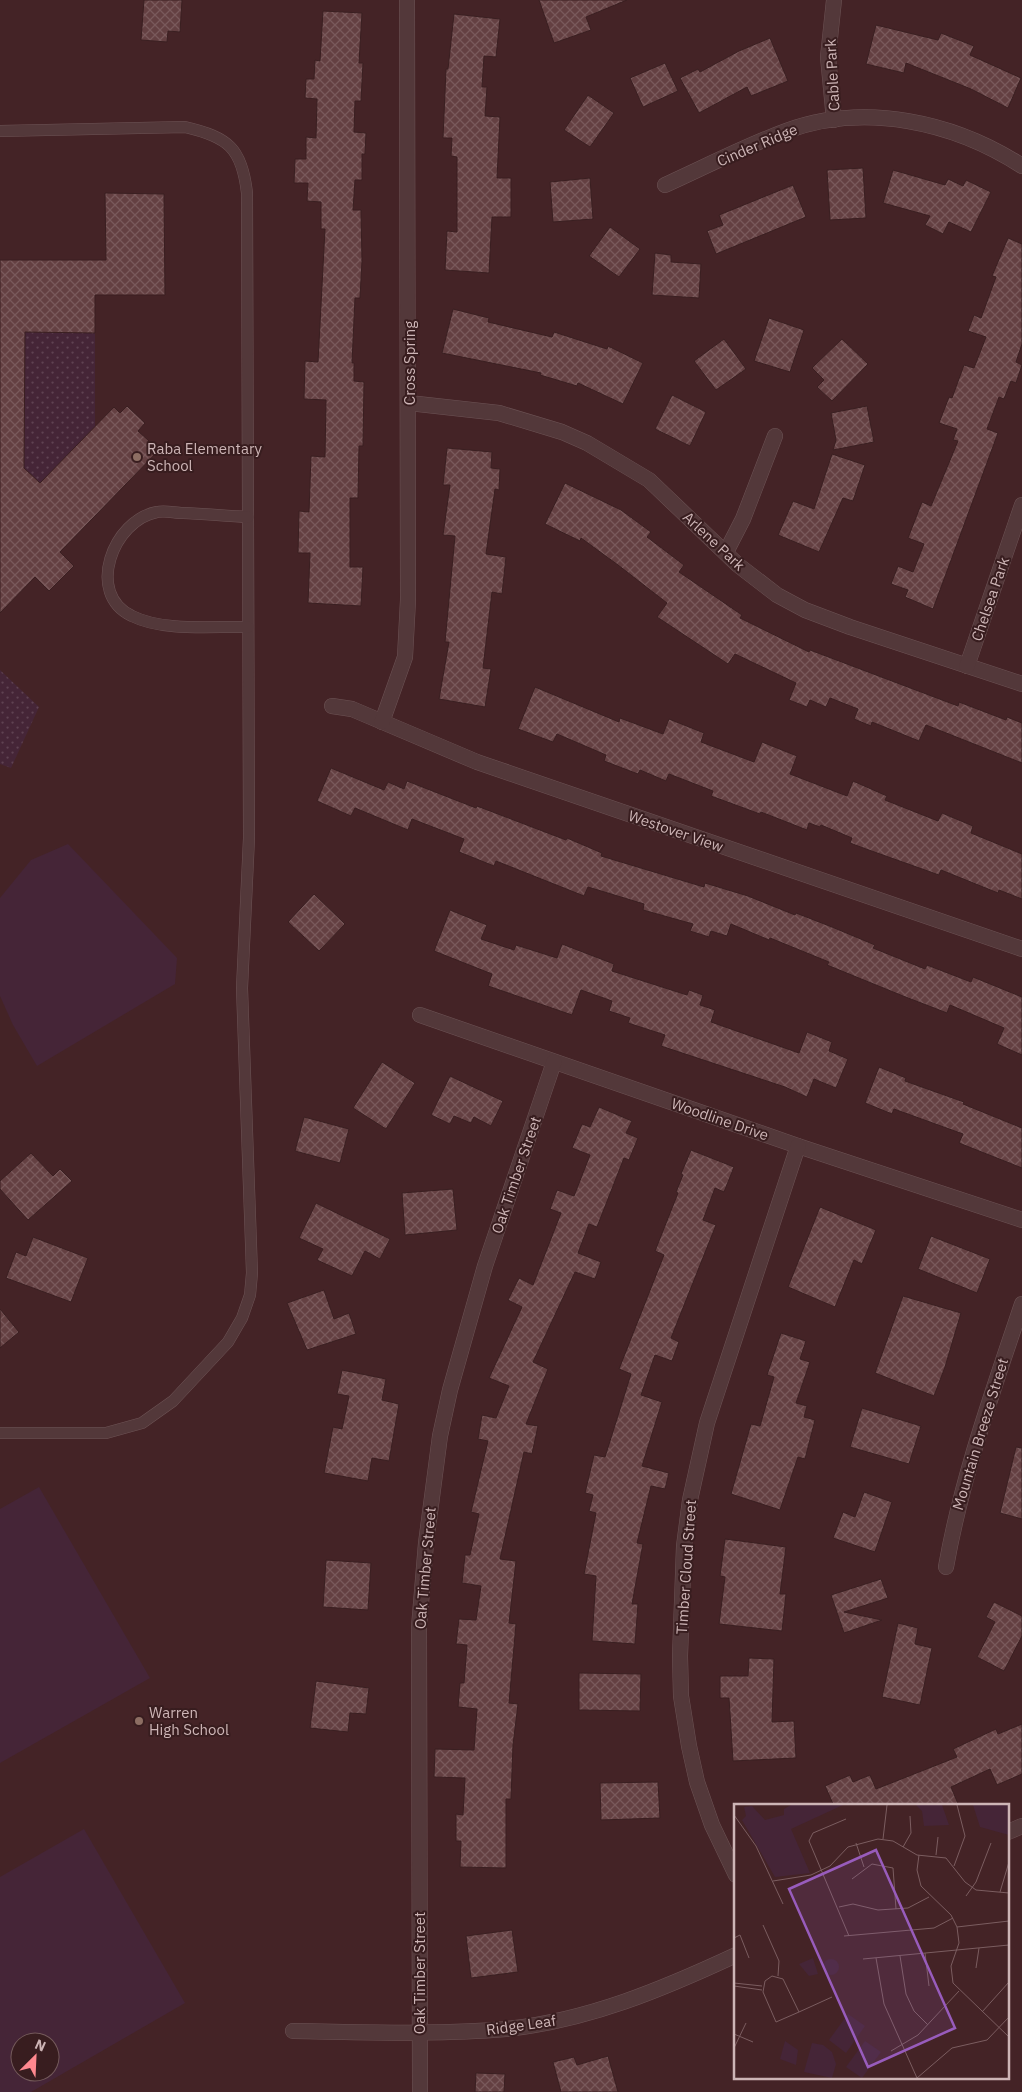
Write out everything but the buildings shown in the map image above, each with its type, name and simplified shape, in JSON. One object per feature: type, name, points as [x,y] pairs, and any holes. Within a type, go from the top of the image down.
[{"type":"street","name":"Cross Spring","points":[[382,722],[405,657],[408,600],[407,0]]},
{"type":"street","name":"Cable Park","points":[[834,0],[828,57],[834,120]]},
{"type":"street","name":"Cinder Ridge","points":[[665,185],[786,131],[834,120],[895,119],[923,123],[976,140],[1022,166]]},
{"type":"street","name":"Arlene Park","points":[[409,403],[499,413],[535,422],[587,443],[648,480],[754,579],[777,595],[805,610],[1022,684]]},
{"type":"street","points":[[726,552],[743,519],[774,436]]},
{"type":"street","name":"Chelsea Park","points":[[967,666],[1022,505]]},
{"type":"street","name":"Westover View","points":[[332,706],[352,709],[477,762],[1022,949]]},
{"type":"street","name":"Woodline Drive","points":[[420,1015],[798,1146],[1022,1220]]},
{"type":"street","name":"Oak Timber Street","points":[[420,2092],[419,1627],[426,1543],[440,1436],[450,1390],[485,1266],[554,1062]]},
{"type":"street","name":"Timber Cloud Street","points":[[734,1871],[712,1824],[697,1782],[686,1729],[681,1696],[680,1656],[684,1546],[690,1500],[706,1423],[798,1146]]},
{"type":"street","name":"Mountain Breeze Street","points":[[946,1567],[955,1516],[976,1439],[1022,1304]]},
{"type":"street","points":[[1010,1831],[1022,1826]]},
{"type":"street","name":"Ridge Leaf","points":[[293,2031],[420,2032],[507,2029],[567,2019],[634,1999],[675,1983],[734,1955]]},
{"type":"lane","points":[[0,130],[185,127],[211,133],[226,142],[238,156],[245,171],[247,193],[249,838],[242,988],[252,1274],[250,1295],[242,1318],[214,1359],[174,1401],[142,1423],[106,1433],[0,1433]]},
{"type":"lane","points":[[248,517],[156,512],[133,522],[118,539],[109,559],[107,578],[112,600],[130,616],[156,625],[248,627]]},
{"type":"shaded area","points":[[25,332],[95,333],[95,427],[40,483],[24,468]]},
{"type":"shaded area","points":[[0,670],[39,707],[11,768],[0,764]]},
{"type":"shaded area","points":[[68,844],[177,958],[175,984],[37,1066],[13,1025],[0,996],[0,898],[31,860]]},
{"type":"shaded area","points":[[39,1487],[150,1678],[0,1763],[0,1509]]},
{"type":"shaded area","points":[[84,1829],[185,2003],[60,2075],[60,2032],[10,2032],[10,2082],[48,2082],[31,2092],[0,2092],[0,1877]]},
{"type":"place","name":"Raba Elementary School","points":[[137,457]]},
{"type":"place","name":"Warren High School","points":[[139,1721]]}]
